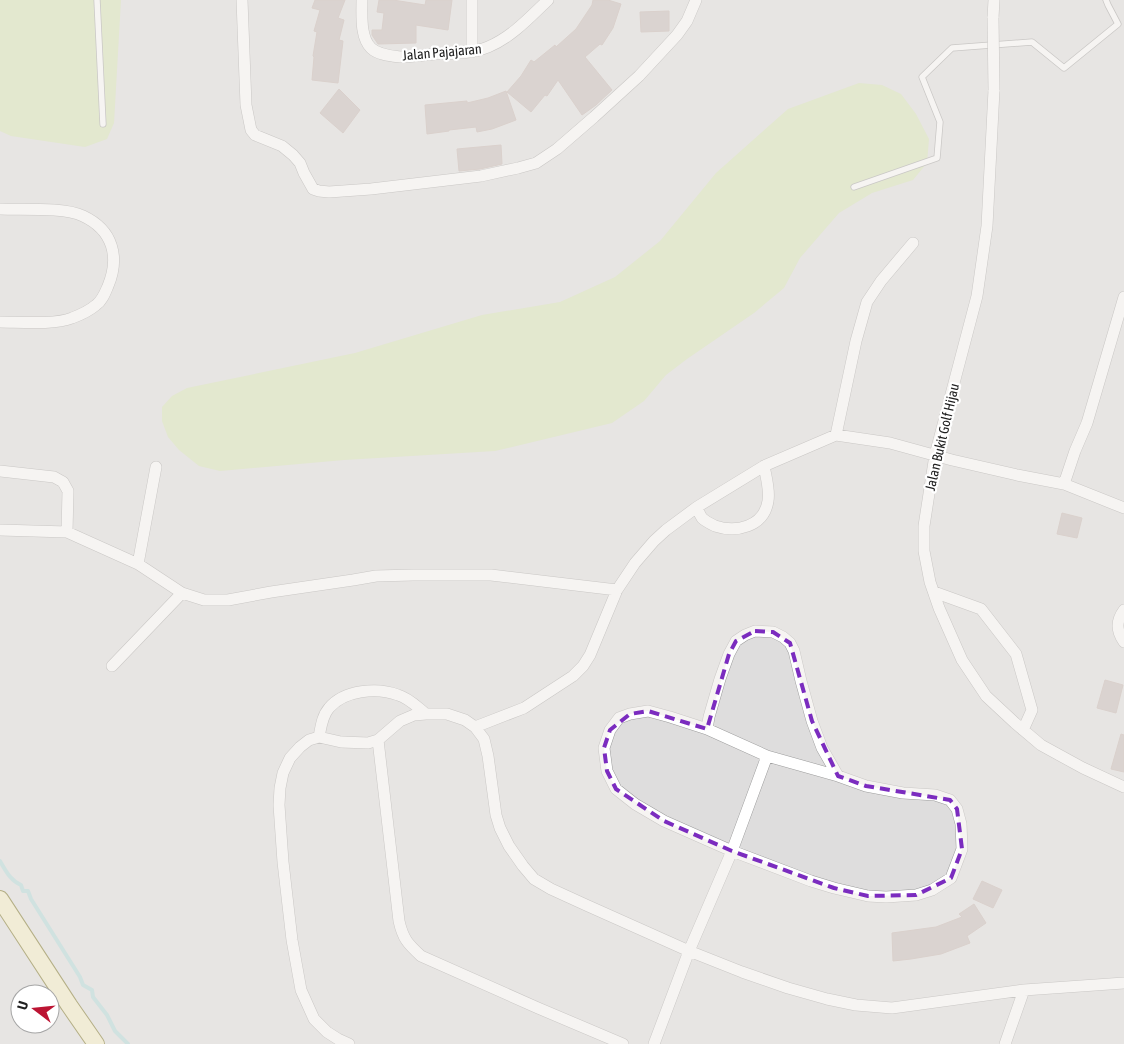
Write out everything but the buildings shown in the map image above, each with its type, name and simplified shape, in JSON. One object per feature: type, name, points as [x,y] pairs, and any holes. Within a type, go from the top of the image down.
[{"type":"main road","points":[[0,899],[96,1044]]},
{"type":"street","points":[[242,0],[246,105],[251,130],[255,135],[282,146],[293,155],[300,163],[313,188],[329,192],[481,176],[536,162],[557,149],[638,76],[677,35],[687,21],[696,0]]},
{"type":"street","name":"Jalan Pajajaran","points":[[362,0],[362,28],[371,48],[378,53],[400,57],[472,52],[487,48],[516,30],[548,0]]},
{"type":"street","points":[[472,0],[472,52]]},
{"type":"street","name":"Jalan Bukit Golf Hijau","points":[[994,0],[994,90],[987,226],[977,296],[935,455],[927,502],[924,551],[930,582],[939,608],[962,660],[986,696],[1041,745],[1083,768],[1124,787]]},
{"type":"street","points":[[0,209],[58,211],[82,216],[102,228],[113,248],[114,259],[114,271],[104,295],[97,305],[88,311],[70,319],[0,322]]},
{"type":"street","points":[[836,435],[856,341],[867,302],[913,243]]},
{"type":"street","points":[[1064,484],[1087,423],[1124,296]]},
{"type":"street","points":[[475,727],[524,708],[573,676],[583,666],[590,655],[617,590],[634,563],[666,530],[697,507],[764,466],[836,435],[890,443],[952,460],[1064,484],[1124,508]]},
{"type":"street","points":[[697,507],[702,518],[710,524],[724,529],[740,529],[756,522],[768,502],[764,466]]},
{"type":"street","points":[[138,564],[156,467]]},
{"type":"street","points":[[0,471],[54,477],[63,482],[68,491],[66,532]]},
{"type":"street","points":[[0,530],[66,532],[78,536],[138,564],[182,593],[204,600],[228,600],[376,576],[457,574],[491,574],[617,590]]},
{"type":"street","points":[[934,592],[981,609],[1016,654],[1032,710],[1023,730]]},
{"type":"street","points":[[112,666],[182,593]]},
{"type":"street","points":[[1124,610],[1119,617],[1118,627],[1119,634],[1124,642]]},
{"type":"street","points":[[707,729],[720,679],[736,641],[755,631],[773,632],[783,636],[790,643],[794,651],[812,721],[822,748],[838,776]]},
{"type":"street","points":[[319,737],[323,719],[329,708],[354,693],[373,690],[399,695],[426,714]]},
{"type":"street","points":[[648,712],[707,729],[767,756],[866,786],[902,794],[935,796],[950,800],[958,809],[962,849],[951,878],[932,890],[916,895],[886,897],[868,896],[811,881],[732,851],[664,821],[635,804],[616,789],[610,780],[606,771],[604,748],[610,730],[619,718],[630,714],[648,712]]},
{"type":"street","points":[[349,1044],[327,1032],[314,1019],[300,990],[282,862],[279,805],[283,773],[290,758],[309,740],[319,737],[342,742],[368,743],[378,740],[400,721],[414,715],[426,714],[447,714],[465,720],[475,727],[484,740],[496,815],[500,828],[509,846],[534,879],[586,905],[689,951],[742,972],[788,988],[856,1005],[892,1008],[1024,990],[1124,983]]},
{"type":"street","points":[[378,740],[399,920],[401,930],[408,944],[421,956],[623,1044]]},
{"type":"street","points":[[654,1044],[689,951],[732,851],[767,756]]},
{"type":"street","points":[[1005,1044],[1024,990]]},
{"type":"lane","points":[[97,0],[103,124]]},
{"type":"lane","points":[[854,188],[937,158],[940,122],[922,77],[952,48],[1032,42],[1064,68],[1118,24],[1106,0]]},
{"type":"highlighted area","points":[[755,631],[773,632],[790,643],[812,721],[838,776],[866,786],[950,800],[957,809],[962,849],[951,878],[916,895],[868,896],[834,888],[732,851],[664,821],[616,789],[607,771],[604,748],[610,730],[630,714],[648,711],[707,729],[729,654],[736,641]]},
{"type":"shaded area","points":[[0,0],[1124,0],[1124,1044],[0,1044]]},
{"type":"green space","points":[[0,0],[121,0],[114,123],[107,139],[85,147],[11,136],[0,131]]},
{"type":"green space","points":[[859,83],[882,85],[901,94],[916,114],[929,139],[927,163],[913,180],[872,193],[839,213],[800,258],[784,288],[754,313],[666,375],[644,401],[612,423],[495,451],[344,460],[220,471],[199,466],[179,450],[168,437],[162,421],[162,407],[172,396],[187,388],[355,353],[482,315],[560,302],[615,277],[660,241],[716,173],[788,109]]},
{"type":"waterway","points":[[0,861],[11,878],[21,885],[23,891],[28,891],[83,985],[92,990],[93,997],[107,1015],[115,1031],[128,1044]]}]
